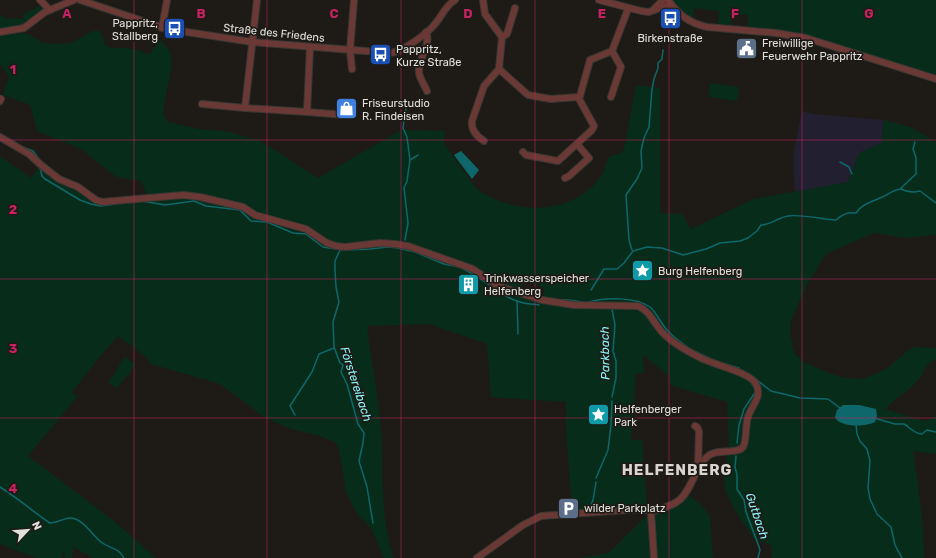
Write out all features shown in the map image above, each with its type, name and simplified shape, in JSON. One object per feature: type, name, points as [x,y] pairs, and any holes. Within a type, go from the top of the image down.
[{"type":"street","points":[[40,0],[50,10]]},
{"type":"street","points":[[0,32],[24,28],[40,14],[74,0]]},
{"type":"street","name":"Straße des Friedens","points":[[80,0],[162,28],[252,42],[393,53],[426,32],[436,23],[447,7],[455,0]]},
{"type":"street","points":[[162,28],[167,0]]},
{"type":"street","points":[[245,108],[257,0]]},
{"type":"street","points":[[352,69],[350,50],[354,0]]},
{"type":"street","points":[[483,0],[485,14],[502,37],[499,69],[484,86],[472,120],[471,126],[478,137],[484,141]]},
{"type":"street","points":[[599,0],[641,12],[652,11],[670,2],[680,15],[689,22],[697,25],[769,32],[806,38],[936,79]]},
{"type":"street","points":[[652,11],[663,0]]},
{"type":"street","points":[[502,37],[507,34],[515,8]]},
{"type":"street","points":[[523,152],[526,155],[558,161],[592,130],[594,126],[578,98],[590,60],[612,52],[628,9]]},
{"type":"street","points":[[426,32],[427,40],[419,69],[427,91]]},
{"type":"street","points":[[308,112],[310,47]]},
{"type":"street","points":[[611,97],[621,67],[612,52]]},
{"type":"street","points":[[499,69],[528,95],[551,99],[578,98]]},
{"type":"street","points":[[202,104],[346,115]]},
{"type":"street","points":[[0,137],[29,154],[58,179],[78,187],[96,200],[102,202],[183,195],[200,197],[243,207],[255,215],[306,229],[327,243],[336,246],[388,244],[408,246],[474,269],[498,286],[542,300],[574,305],[638,306],[644,308],[650,313],[661,331],[668,337],[699,357],[744,374],[755,382],[759,390],[758,396],[748,416],[744,445],[742,449],[713,453],[709,455],[698,470],[687,492],[678,502],[671,506],[651,512],[641,509],[541,516],[523,525],[478,558]]},
{"type":"street","points":[[565,178],[589,158],[577,144]]},
{"type":"street","points":[[695,426],[699,431],[698,470]]},
{"type":"street","points":[[699,449],[709,455]]},
{"type":"street","points":[[651,512],[654,558]]},
{"type":"shaded area","points":[[802,111],[812,114],[884,120],[881,143],[859,153],[848,182],[795,192],[793,157]]},
{"type":"green space","points":[[673,0],[936,0],[936,77],[821,39],[785,31],[747,27],[748,15],[732,14],[730,26],[718,25],[719,11],[694,8],[693,20],[683,13]]},
{"type":"green space","points":[[42,4],[47,8],[39,12],[24,25],[0,30],[0,14],[4,18],[23,19],[24,13],[35,9]]},
{"type":"green space","points":[[93,31],[100,31],[105,45],[111,48],[135,49],[147,54],[151,52],[160,40],[168,49],[172,61],[163,114],[168,122],[199,129],[224,131],[259,140],[318,178],[401,130],[445,131],[445,145],[476,188],[490,197],[523,207],[540,208],[556,205],[572,200],[586,192],[602,175],[608,157],[621,153],[624,149],[636,85],[660,88],[660,213],[682,214],[691,229],[753,199],[848,182],[859,153],[881,143],[884,120],[910,127],[936,142],[936,235],[906,238],[874,233],[826,254],[807,285],[791,320],[790,334],[794,353],[806,363],[845,378],[863,379],[886,369],[912,347],[936,348],[936,359],[931,362],[914,385],[885,409],[925,421],[936,416],[936,454],[913,451],[922,518],[924,558],[772,558],[771,545],[754,539],[734,509],[726,492],[723,474],[729,446],[727,402],[673,386],[670,383],[670,377],[643,355],[644,373],[636,373],[631,440],[642,440],[647,506],[572,511],[566,429],[566,402],[491,397],[487,344],[429,324],[367,326],[381,427],[384,509],[389,542],[394,558],[384,558],[371,528],[357,514],[346,492],[339,449],[335,442],[320,436],[291,429],[264,417],[220,384],[151,364],[146,357],[118,336],[72,392],[77,397],[28,456],[114,521],[156,558],[93,558],[74,547],[72,558],[65,558],[65,553],[62,553],[62,558],[36,558],[0,544],[0,156],[31,178],[41,165],[96,200],[148,198],[141,181],[116,177],[81,149],[37,131],[30,105],[4,95],[1,99],[9,77],[0,64],[0,36],[21,33],[30,35],[42,43],[71,43]],"holes":[[[524,280],[545,288],[542,299],[518,293]]]},
{"type":"green space","points":[[710,83],[739,87],[737,101],[709,97]]},
{"type":"green space","points":[[125,356],[136,365],[116,389],[108,382]]},
{"type":"green space","points":[[688,495],[701,505],[710,516],[713,558],[579,558],[609,553],[641,521],[652,513],[680,504]]},
{"type":"water","points":[[461,151],[479,170],[472,179],[454,155]]},
{"type":"water","points":[[843,405],[859,405],[876,409],[877,416],[875,422],[866,425],[854,426],[838,421],[835,417],[837,410]]},
{"type":"waterway","points":[[632,250],[629,240],[626,195],[637,179],[642,168],[641,151],[644,138],[649,127],[652,89],[658,63],[662,59],[663,50]]},
{"type":"waterway","points":[[405,240],[408,223],[404,188],[407,181],[410,160],[407,137],[403,128],[406,108]]},
{"type":"waterway","points":[[901,188],[916,174],[916,158],[913,149],[915,142]]},
{"type":"waterway","points":[[18,145],[33,151],[39,159]]},
{"type":"waterway","points":[[410,160],[418,155]]},
{"type":"waterway","points":[[840,162],[849,167],[852,174]]},
{"type":"waterway","points":[[40,167],[42,176],[45,179],[80,200],[101,206],[115,204]]},
{"type":"waterway","points":[[591,290],[604,269],[617,269],[624,263],[633,251],[647,247],[662,248],[683,255],[706,249],[720,243],[740,241],[748,238],[757,231],[761,225],[768,224],[788,216],[805,216],[836,220],[845,214],[856,213],[861,207],[895,190],[901,189],[910,192],[920,191],[936,203]]},
{"type":"waterway","points":[[142,201],[165,205],[194,201],[206,206],[240,210],[251,221],[267,222],[293,233],[306,234],[323,247],[343,250]]},
{"type":"waterway","points":[[347,250],[388,247],[398,248],[415,252],[444,264],[460,267]]},
{"type":"waterway","name":"Förstereibach","points":[[340,250],[335,261],[336,287],[339,302],[333,322],[334,347],[340,363],[343,365],[341,372],[347,384],[358,424],[364,433],[359,461],[367,487],[373,523]]},
{"type":"waterway","points":[[463,269],[470,272],[503,295],[522,303],[539,305]]},
{"type":"waterway","points":[[589,302],[603,299],[620,299],[637,301],[644,304],[653,310],[671,335],[691,350]]},
{"type":"waterway","points":[[562,300],[582,302]]},
{"type":"waterway","points":[[517,301],[518,334]]},
{"type":"waterway","name":"Parkbach","points":[[612,309],[615,325],[613,351],[616,361],[616,378],[612,397]]},
{"type":"waterway","points":[[295,415],[290,406],[312,372],[319,354],[334,348]]},
{"type":"waterway","points":[[694,351],[713,360]]},
{"type":"waterway","points":[[718,362],[739,368],[740,370]]},
{"type":"waterway","points":[[755,380],[771,391],[800,398],[828,399],[840,408]]},
{"type":"waterway","name":"Gutbach","points":[[737,443],[739,425],[744,409],[756,391],[752,384]]},
{"type":"waterway","name":"Parkbach","points":[[596,478],[608,450],[612,401]]},
{"type":"waterway","points":[[874,418],[895,424],[904,424],[919,434],[922,434],[927,430],[936,432]]},
{"type":"waterway","points":[[856,424],[857,434],[860,441],[867,449],[870,461],[868,488],[870,499],[877,514],[891,527],[895,545],[902,558]]},
{"type":"waterway","name":"Gutbach","points":[[736,456],[735,467],[737,475],[737,489],[744,500],[746,512],[760,550],[758,558]]},
{"type":"waterway","points":[[591,505],[596,482]]},
{"type":"waterway","points":[[0,487],[50,523],[69,518],[76,519],[88,528],[101,542],[122,554],[124,558]]},
{"type":"place","name":"Birkenstraße","points":[[670,18]]},
{"type":"place","name":"Pappritz, Stallberg","points":[[174,29]]},
{"type":"place","name":"Freiwillige Feuerwehr Pappritz","points":[[746,49]]},
{"type":"place","name":"Pappritz, Kurze Straße","points":[[380,55]]},
{"type":"place","name":"Friseurstudio R. Findeisen","points":[[347,109]]},
{"type":"place","name":"Burg Helfenberg","points":[[643,271]]},
{"type":"place","name":"Trinkwasserspeicher Helfenberg","points":[[468,284]]},
{"type":"place","name":"Helfenberger Park","points":[[599,415]]},
{"type":"place","name":"wilder Parkplatz","points":[[569,508]]},
{"type":"district","name":"HELFENBERG","points":[[677,470]]}]
